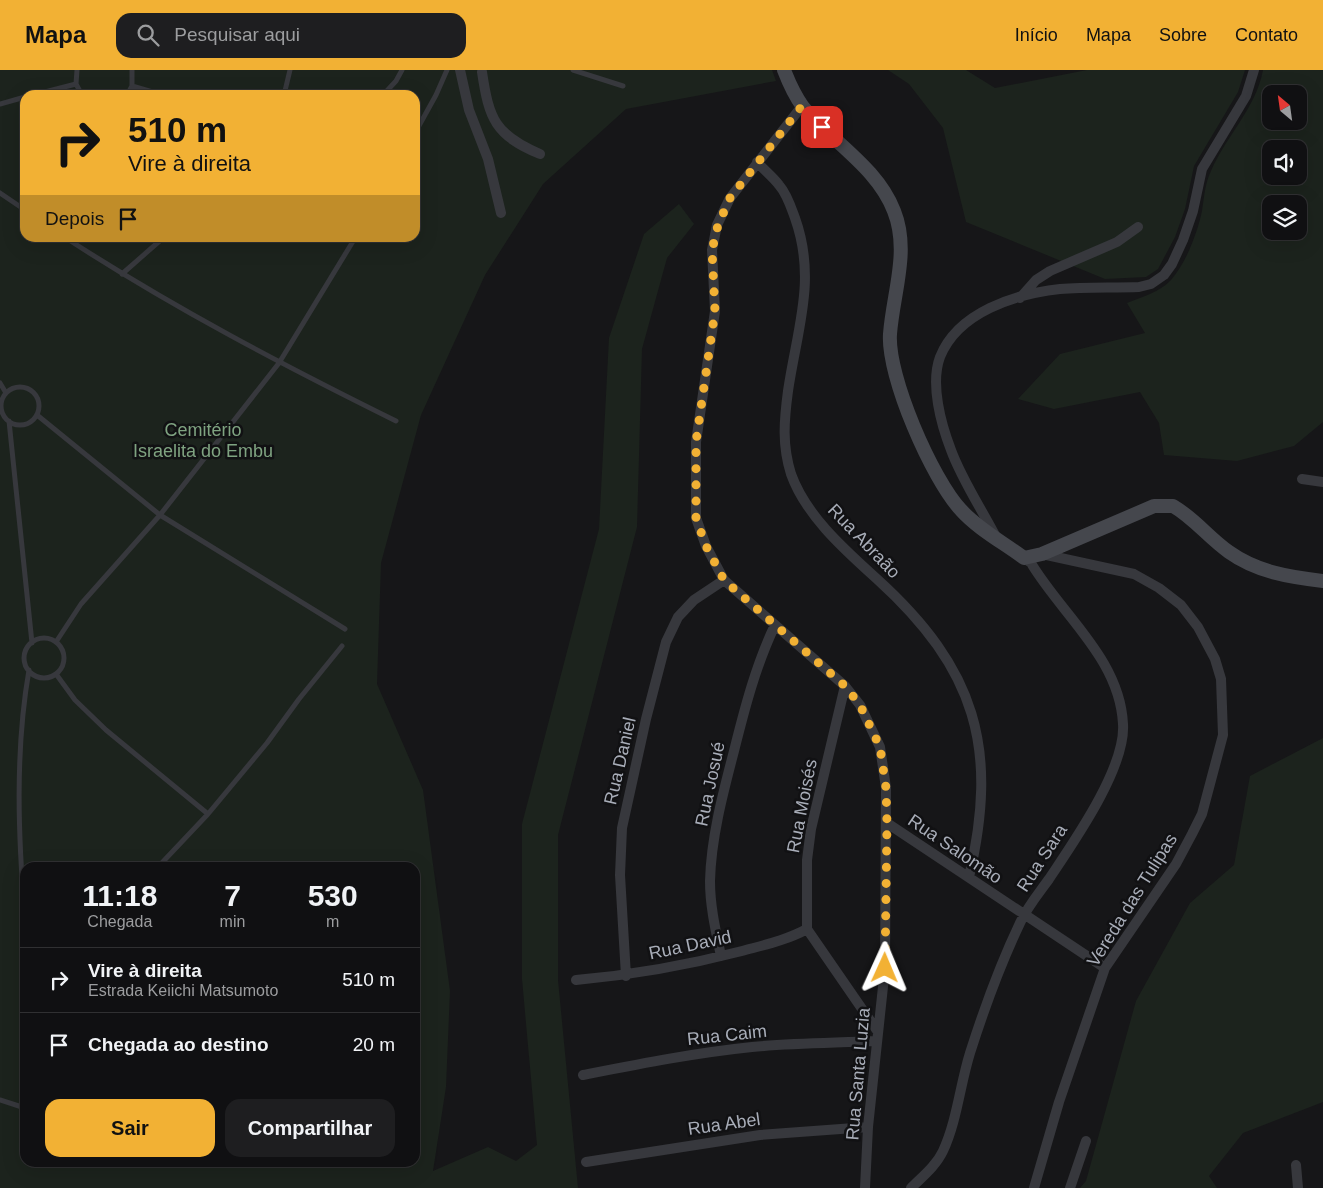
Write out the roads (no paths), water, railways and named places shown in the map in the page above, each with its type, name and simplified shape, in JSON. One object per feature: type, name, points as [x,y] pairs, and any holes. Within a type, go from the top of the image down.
[{"type":"main road","points":[[784,70],[802,106],[832,138],[873,175],[895,212],[900,235],[900,272],[890,336],[893,363],[907,408],[939,479],[961,511],[1024,558],[1042,554],[1154,506],[1173,506],[1182,511],[1229,552],[1258,568],[1288,577],[1323,581]]},
{"type":"street","points":[[460,70],[469,110],[488,158],[501,214]]},
{"type":"street","points":[[998,540],[951,451],[942,424],[937,379],[940,359],[948,342],[962,327],[995,305],[1059,290],[1139,287],[1151,284],[1164,275],[1183,240],[1193,211],[1202,169],[1246,96],[1254,70]]},
{"type":"street","points":[[482,72],[489,109],[494,120],[517,144],[540,154]]},
{"type":"street","name":"Rua Santa Luzia","points":[[802,106],[730,198],[718,225],[712,250],[715,311],[696,442],[696,518],[706,546],[724,580],[845,686],[860,705],[880,747],[886,788],[887,823],[885,968],[868,1127],[865,1188]]},
{"type":"street","name":"Rua Abraão","points":[[757,162],[780,186],[791,207],[801,233],[806,265],[806,297],[796,341],[784,422],[784,452],[793,477],[817,518],[848,553],[916,619],[939,647],[961,685],[978,736],[981,763],[980,822],[969,877]]},
{"type":"street","points":[[1020,298],[1036,280],[1050,271],[1117,242],[1138,227]]},
{"type":"street","points":[[1302,479],[1323,482]]},
{"type":"street","name":"Vereda das Tulipas","points":[[1034,1188],[1059,1102],[1105,968],[1176,864],[1202,814],[1223,736],[1221,679],[1215,659],[1198,627],[1181,606],[1159,588],[1134,574],[1042,554]]},
{"type":"street","name":"Rua Sara","points":[[911,1188],[942,1153],[979,1024],[1024,914],[1069,848],[1112,773],[1121,746],[1123,726],[1120,703],[1112,679],[1100,658],[1031,563],[1024,558]]},
{"type":"street","name":"Rua Daniel","points":[[626,976],[620,875],[622,828],[646,719],[666,642],[678,617],[694,600],[724,580]]},
{"type":"street","name":"Rua Josué","points":[[721,956],[713,916],[710,882],[714,846],[724,788],[749,692],[764,649],[775,625]]},
{"type":"street","name":"Rua Moisés","points":[[807,929],[807,860],[811,829],[845,686]]},
{"type":"street","name":"Rua Salomão","points":[[887,823],[1105,968]]},
{"type":"street","points":[[807,929],[878,1037]]},
{"type":"street","name":"Rua David","points":[[576,980],[626,976],[721,956],[792,937],[807,929]]},
{"type":"street","name":"Rua Caim","points":[[583,1076],[707,1052],[878,1037]]},
{"type":"street","name":"Rua Abel","points":[[586,1162],[760,1135],[868,1127]]},
{"type":"street","points":[[1070,1188],[1086,1142]]},
{"type":"street","points":[[1296,1165],[1298,1188]]},
{"type":"lane","points":[[76,70],[76,84],[79,90]]},
{"type":"lane","points":[[130,90],[132,86],[132,70]]},
{"type":"lane","points":[[285,90],[290,70]]},
{"type":"lane","points":[[388,90],[396,81],[402,70]]},
{"type":"lane","points":[[420,123],[448,70]]},
{"type":"lane","points":[[573,70],[623,86]]},
{"type":"lane","points":[[53,90],[76,84]]},
{"type":"lane","points":[[132,86],[146,90]]},
{"type":"lane","points":[[0,104],[20,98]]},
{"type":"lane","points":[[0,194],[20,207]]},
{"type":"lane","points":[[72,242],[122,274],[279,363],[396,421]]},
{"type":"lane","points":[[122,274],[158,242]]},
{"type":"lane","points":[[56,642],[81,604],[160,515],[279,363],[353,242]]},
{"type":"lane","points":[[0,383],[6,393]]},
{"type":"lane","points":[[17,387],[29,389],[34,393],[39,404],[37,415],[33,420],[21,425],[9,421],[4,417],[1,404],[6,393],[17,387]]},
{"type":"lane","points":[[37,415],[160,515],[345,629]]},
{"type":"lane","points":[[9,421],[32,643]]},
{"type":"lane","points":[[44,638],[56,642],[60,646],[64,664],[56,674],[50,677],[39,677],[29,670],[24,659],[25,653],[32,643],[44,638]]},
{"type":"lane","points":[[163,862],[208,814],[267,744],[298,698],[342,646]]},
{"type":"lane","points":[[22,862],[21,760],[23,710],[29,670]]},
{"type":"lane","points":[[56,674],[75,700],[106,730],[208,814]]},
{"type":"lane","points":[[0,1100],[20,1106]]},
{"type":"park label","name":"Cemitério Israelita do Embu","points":[[203,440]]}]
